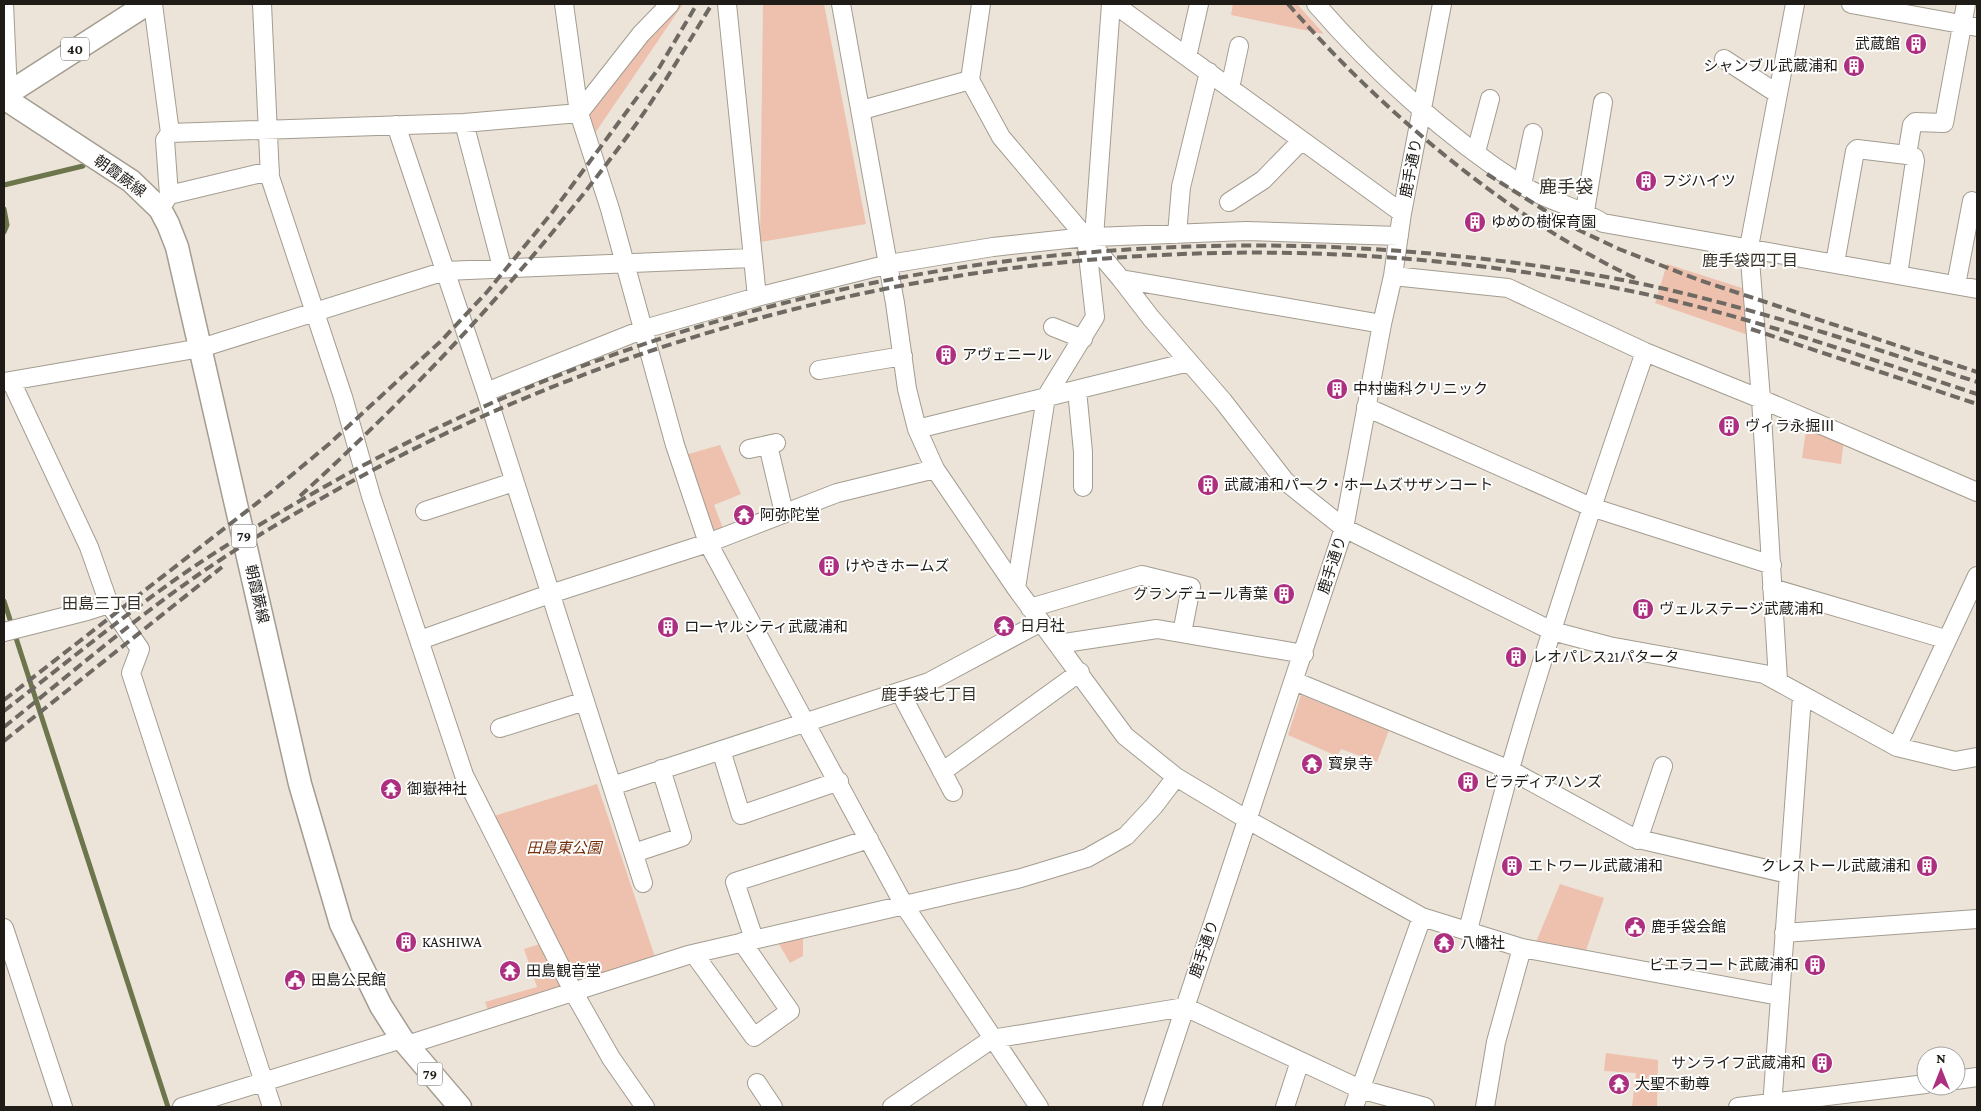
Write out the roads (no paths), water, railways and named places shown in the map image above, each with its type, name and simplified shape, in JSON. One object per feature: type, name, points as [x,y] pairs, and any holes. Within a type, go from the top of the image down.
[{"type":"main road","name":"40","points":[[5,96],[147,4]]},
{"type":"main road","name":"朝霞蕨線","points":[[5,96],[164,202],[168,224],[177,247],[201,348],[300,784],[341,924],[381,1006],[405,1042],[460,1107]]},
{"type":"street","points":[[4,4],[5,96]]},
{"type":"street","points":[[153,4],[170,133],[165,140],[164,202],[270,171]]},
{"type":"street","points":[[564,4],[579,112],[626,264],[675,446],[708,544],[904,905],[1040,1107]]},
{"type":"street","points":[[170,133],[464,123],[579,112],[641,34],[670,4]]},
{"type":"street","points":[[727,4],[757,297]]},
{"type":"street","points":[[841,4],[862,110],[907,389],[917,429],[935,469],[1030,608],[1080,672],[1125,736],[1176,777],[1248,820],[1422,917],[1522,948],[1780,996]]},
{"type":"street","points":[[981,4],[970,80],[1001,137],[1090,237],[1151,318],[1223,400],[1285,481],[1344,528],[1552,630],[1610,646],[1764,674],[1897,747],[1955,761],[1977,757]]},
{"type":"street","points":[[1016,588],[1046,397],[1095,317],[1090,237],[1112,4],[1402,213]]},
{"type":"street","points":[[1188,57],[1200,4]]},
{"type":"street","points":[[1316,4],[1352,45],[1422,109],[1476,152],[1522,185],[1585,211],[1603,223],[1749,247],[1977,289]]},
{"type":"street","name":"鹿手通り","points":[[1152,1107],[1304,654],[1344,528],[1366,406],[1393,276],[1402,213],[1442,4]]},
{"type":"street","points":[[1778,680],[1761,399],[1749,247],[1796,4]]},
{"type":"street","points":[[1851,4],[1970,26]]},
{"type":"street","points":[[1906,155],[1912,125],[1915,122],[1944,123],[1970,26],[1966,4]]},
{"type":"street","points":[[262,8],[270,171],[314,313],[343,397],[371,496],[464,775],[574,992],[611,1058],[645,1107]]},
{"type":"street","points":[[1230,88],[1239,46]]},
{"type":"street","points":[[1724,59],[1778,94]]},
{"type":"street","points":[[1177,234],[1181,187],[1208,72]]},
{"type":"street","points":[[862,110],[970,80]]},
{"type":"street","points":[[1476,152],[1490,99]]},
{"type":"street","points":[[1585,211],[1603,102]]},
{"type":"street","points":[[464,123],[502,267]]},
{"type":"street","points":[[396,125],[486,392],[643,883]]},
{"type":"street","points":[[1522,185],[1533,133]]},
{"type":"street","points":[[1229,202],[1263,180],[1301,141]]},
{"type":"street","points":[[1835,263],[1855,151],[1857,149],[1906,155],[1914,157],[1916,161],[1898,275]]},
{"type":"street","points":[[1956,285],[1972,201]]},
{"type":"street","points":[[486,392],[644,329],[757,297],[888,264],[993,247],[1090,237],[1246,231],[1399,236]]},
{"type":"street","points":[[272,1107],[131,673],[140,649],[109,604],[90,547],[8,382],[201,348],[445,271],[502,267],[752,258]]},
{"type":"street","points":[[1393,276],[1508,288],[1645,352],[1761,399],[1977,492]]},
{"type":"street","points":[[1121,279],[1382,324]]},
{"type":"street","points":[[1053,327],[1083,339]]},
{"type":"street","points":[[1468,930],[1510,770],[1552,630],[1591,507],[1645,352]]},
{"type":"street","points":[[818,370],[902,356]]},
{"type":"street","points":[[917,429],[1189,362]]},
{"type":"street","points":[[1077,390],[1083,452],[1083,487]]},
{"type":"street","points":[[1366,406],[1591,507],[1772,565]]},
{"type":"street","points":[[749,449],[772,444],[784,513]]},
{"type":"street","points":[[420,640],[550,594],[708,544],[837,492],[935,469]]},
{"type":"street","points":[[425,511],[514,482]]},
{"type":"street","points":[[1030,608],[1142,575],[1191,587],[1182,633]]},
{"type":"street","points":[[1897,747],[1977,576]]},
{"type":"street","points":[[1772,588],[1946,639]]},
{"type":"street","points":[[4,632],[87,612],[109,604]]},
{"type":"street","points":[[612,786],[929,682],[1041,622]]},
{"type":"street","points":[[1058,644],[1158,630],[1304,654]]},
{"type":"street","points":[[942,772],[1080,672]]},
{"type":"street","points":[[1294,682],[1510,770],[1638,840],[1788,874]]},
{"type":"street","points":[[900,692],[953,792]]},
{"type":"street","points":[[1772,1105],[1802,696]]},
{"type":"street","points":[[500,728],[586,701]]},
{"type":"street","points":[[721,750],[741,814],[838,781]]},
{"type":"street","points":[[1638,840],[1663,766]]},
{"type":"street","points":[[634,853],[682,837],[662,769]]},
{"type":"street","points":[[182,1107],[264,1081],[574,992],[694,954],[1021,878],[1087,858],[1126,836],[1154,806],[1176,777]]},
{"type":"street","points":[[694,954],[754,1038],[790,1011],[748,941],[735,882],[869,839]]},
{"type":"street","points":[[1354,1107],[1422,917]]},
{"type":"street","points":[[1784,933],[1977,919]]},
{"type":"street","points":[[4,929],[63,1107]]},
{"type":"street","points":[[1485,1107],[1496,1042],[1522,948]]},
{"type":"street","points":[[892,1107],[992,1038],[1185,1007],[1360,1089],[1426,1107]]},
{"type":"street","points":[[1285,1107],[1300,1061]]},
{"type":"street","points":[[757,1083],[773,1107]]},
{"type":"street","points":[[1738,1107],[1772,1105],[1916,1085]]},
{"type":"waterway","points":[[4,185],[83,166]]},
{"type":"waterway","points":[[4,209],[7,225],[4,232]]},
{"type":"waterway","points":[[4,601],[168,1107]]},
{"type":"railway","points":[[4,700],[275,489],[329,444],[441,341],[487,292],[551,214],[659,68],[697,4]]},
{"type":"railway","points":[[300,496],[389,412],[432,368],[554,231],[629,134],[672,70],[712,4]]},
{"type":"railway","points":[[1288,4],[1363,83],[1449,159],[1541,226],[1637,279]]},
{"type":"railway","points":[[1487,174],[1568,225],[1619,249],[1699,280],[1977,372]]},
{"type":"railway","points":[[4,711],[95,639],[222,548],[324,487],[474,411],[628,349],[787,302],[949,269],[1114,250],[1279,246],[1446,255],[1612,278],[1704,298],[1796,324],[1977,382]]},
{"type":"railway","points":[[4,727],[146,613],[228,555],[331,493],[478,418],[632,357],[790,310],[953,277],[1117,258],[1283,253],[1448,263],[1611,287],[1704,308],[1841,349],[1977,394]]},
{"type":"railway","points":[[1751,329],[1977,404]]},
{"type":"railway","points":[[4,741],[222,567]]},
{"type":"place","name":"武蔵館","points":[[1916,44]]},
{"type":"place","name":"シャンブル武蔵浦和","points":[[1854,66]]},
{"type":"place","name":"フジハイツ","points":[[1646,181]]},
{"type":"place","name":"ゆめの樹保育園","points":[[1475,222]]},
{"type":"place","name":"アヴェニール","points":[[946,355]]},
{"type":"place","name":"中村歯科クリニック","points":[[1337,389]]},
{"type":"place","name":"ヴィラ永掘Ⅲ","points":[[1729,426]]},
{"type":"place","name":"武蔵浦和パーク・ホームズサザンコート","points":[[1208,485]]},
{"type":"place","name":"阿弥陀堂","points":[[744,515]]},
{"type":"place","name":"けやきホームズ","points":[[829,566]]},
{"type":"place","name":"グランデュール青葉","points":[[1284,594]]},
{"type":"place","name":"ヴェルステージ武蔵浦和","points":[[1643,609]]},
{"type":"place","name":"日月社","points":[[1004,626]]},
{"type":"place","name":"ローヤルシティ武蔵浦和","points":[[668,627]]},
{"type":"place","name":"レオパレス21パタータ","points":[[1516,657]]},
{"type":"place","name":"寳泉寺","points":[[1312,764]]},
{"type":"place","name":"ビラディアハンズ","points":[[1468,782]]},
{"type":"place","name":"御嶽神社","points":[[391,789]]},
{"type":"place","name":"エトワール武蔵浦和","points":[[1512,866]]},
{"type":"place","name":"クレストール武蔵浦和","points":[[1927,866]]},
{"type":"place","name":"鹿手袋会館","points":[[1635,927]]},
{"type":"place","name":"KASHIWA","points":[[406,942]]},
{"type":"place","name":"八幡社","points":[[1444,943]]},
{"type":"place","name":"ビエラコート武蔵浦和","points":[[1815,965]]},
{"type":"place","name":"田島観音堂","points":[[510,971]]},
{"type":"place","name":"田島公民館","points":[[295,980]]},
{"type":"place","name":"サンライフ武蔵浦和","points":[[1822,1063]]},
{"type":"place","name":"大聖不動尊","points":[[1619,1084]]},
{"type":"district","name":"鹿手袋","points":[[1566,187]]},
{"type":"district","name":"鹿手袋四丁目","points":[[1750,260]]},
{"type":"district","name":"田島三丁目","points":[[102,603]]},
{"type":"district","name":"鹿手袋七丁目","points":[[929,694]]},
{"type":"park label","name":"田島東公園","points":[[564,848]]}]
